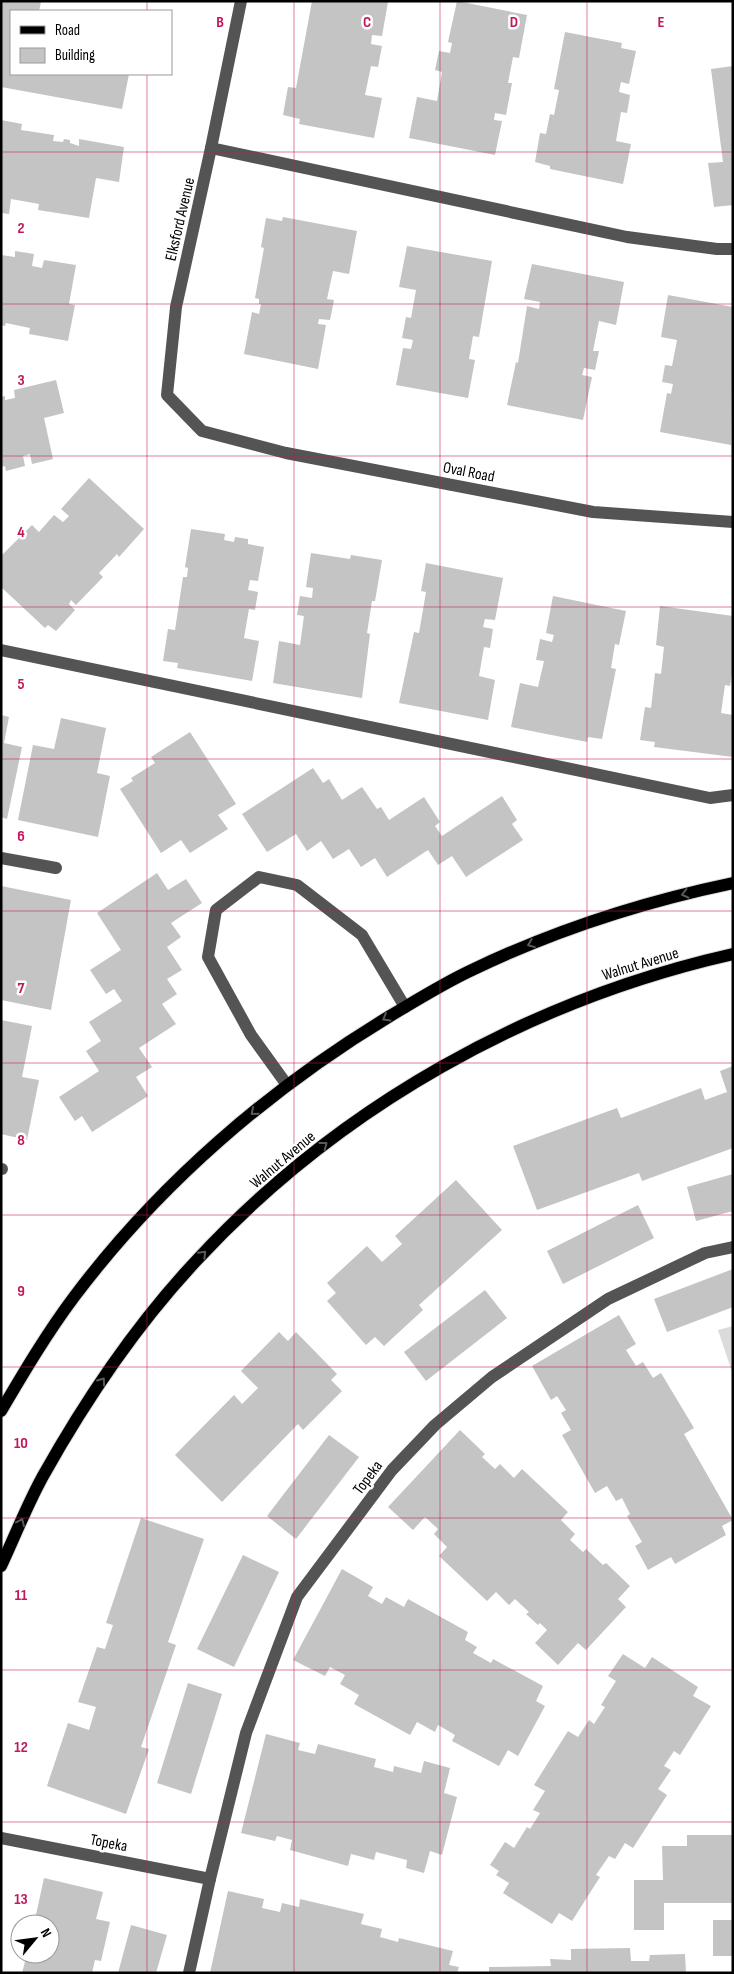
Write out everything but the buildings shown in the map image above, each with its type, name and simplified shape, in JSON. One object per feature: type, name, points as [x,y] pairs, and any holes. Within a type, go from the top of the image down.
[{"type":"main road","points":[[1,1411],[52,1328],[111,1252],[160,1198],[195,1164],[227,1134],[287,1085],[366,1030],[470,971],[561,932],[622,910],[733,883]]},
{"type":"main road","name":"Walnut Avenue","points":[[1,1566],[43,1477],[89,1400],[140,1328],[196,1261],[251,1207],[306,1158],[401,1090],[517,1026],[641,978],[733,954]]},
{"type":"street","name":"Elksford Avenue","points":[[202,430],[167,395],[176,307],[241,1]]},
{"type":"street","points":[[211,148],[627,237],[717,249],[733,249]]},
{"type":"street","name":"Oval Road","points":[[202,430],[286,453],[593,512],[733,522]]},
{"type":"street","points":[[1,650],[710,798],[733,795]]},
{"type":"street","points":[[1,858],[56,868]]},
{"type":"street","points":[[287,1085],[251,1035],[208,957],[216,910],[259,876],[298,885],[362,934],[405,1007]]},
{"type":"street","name":"Topeka","points":[[189,1973],[246,1734],[297,1597],[392,1470],[435,1425],[492,1377],[608,1299],[705,1253],[733,1247]]},
{"type":"street","name":"Topeka","points":[[1,1838],[210,1879]]},
{"type":"shaded area","points":[[733,1326],[733,1375],[718,1330]]}]
